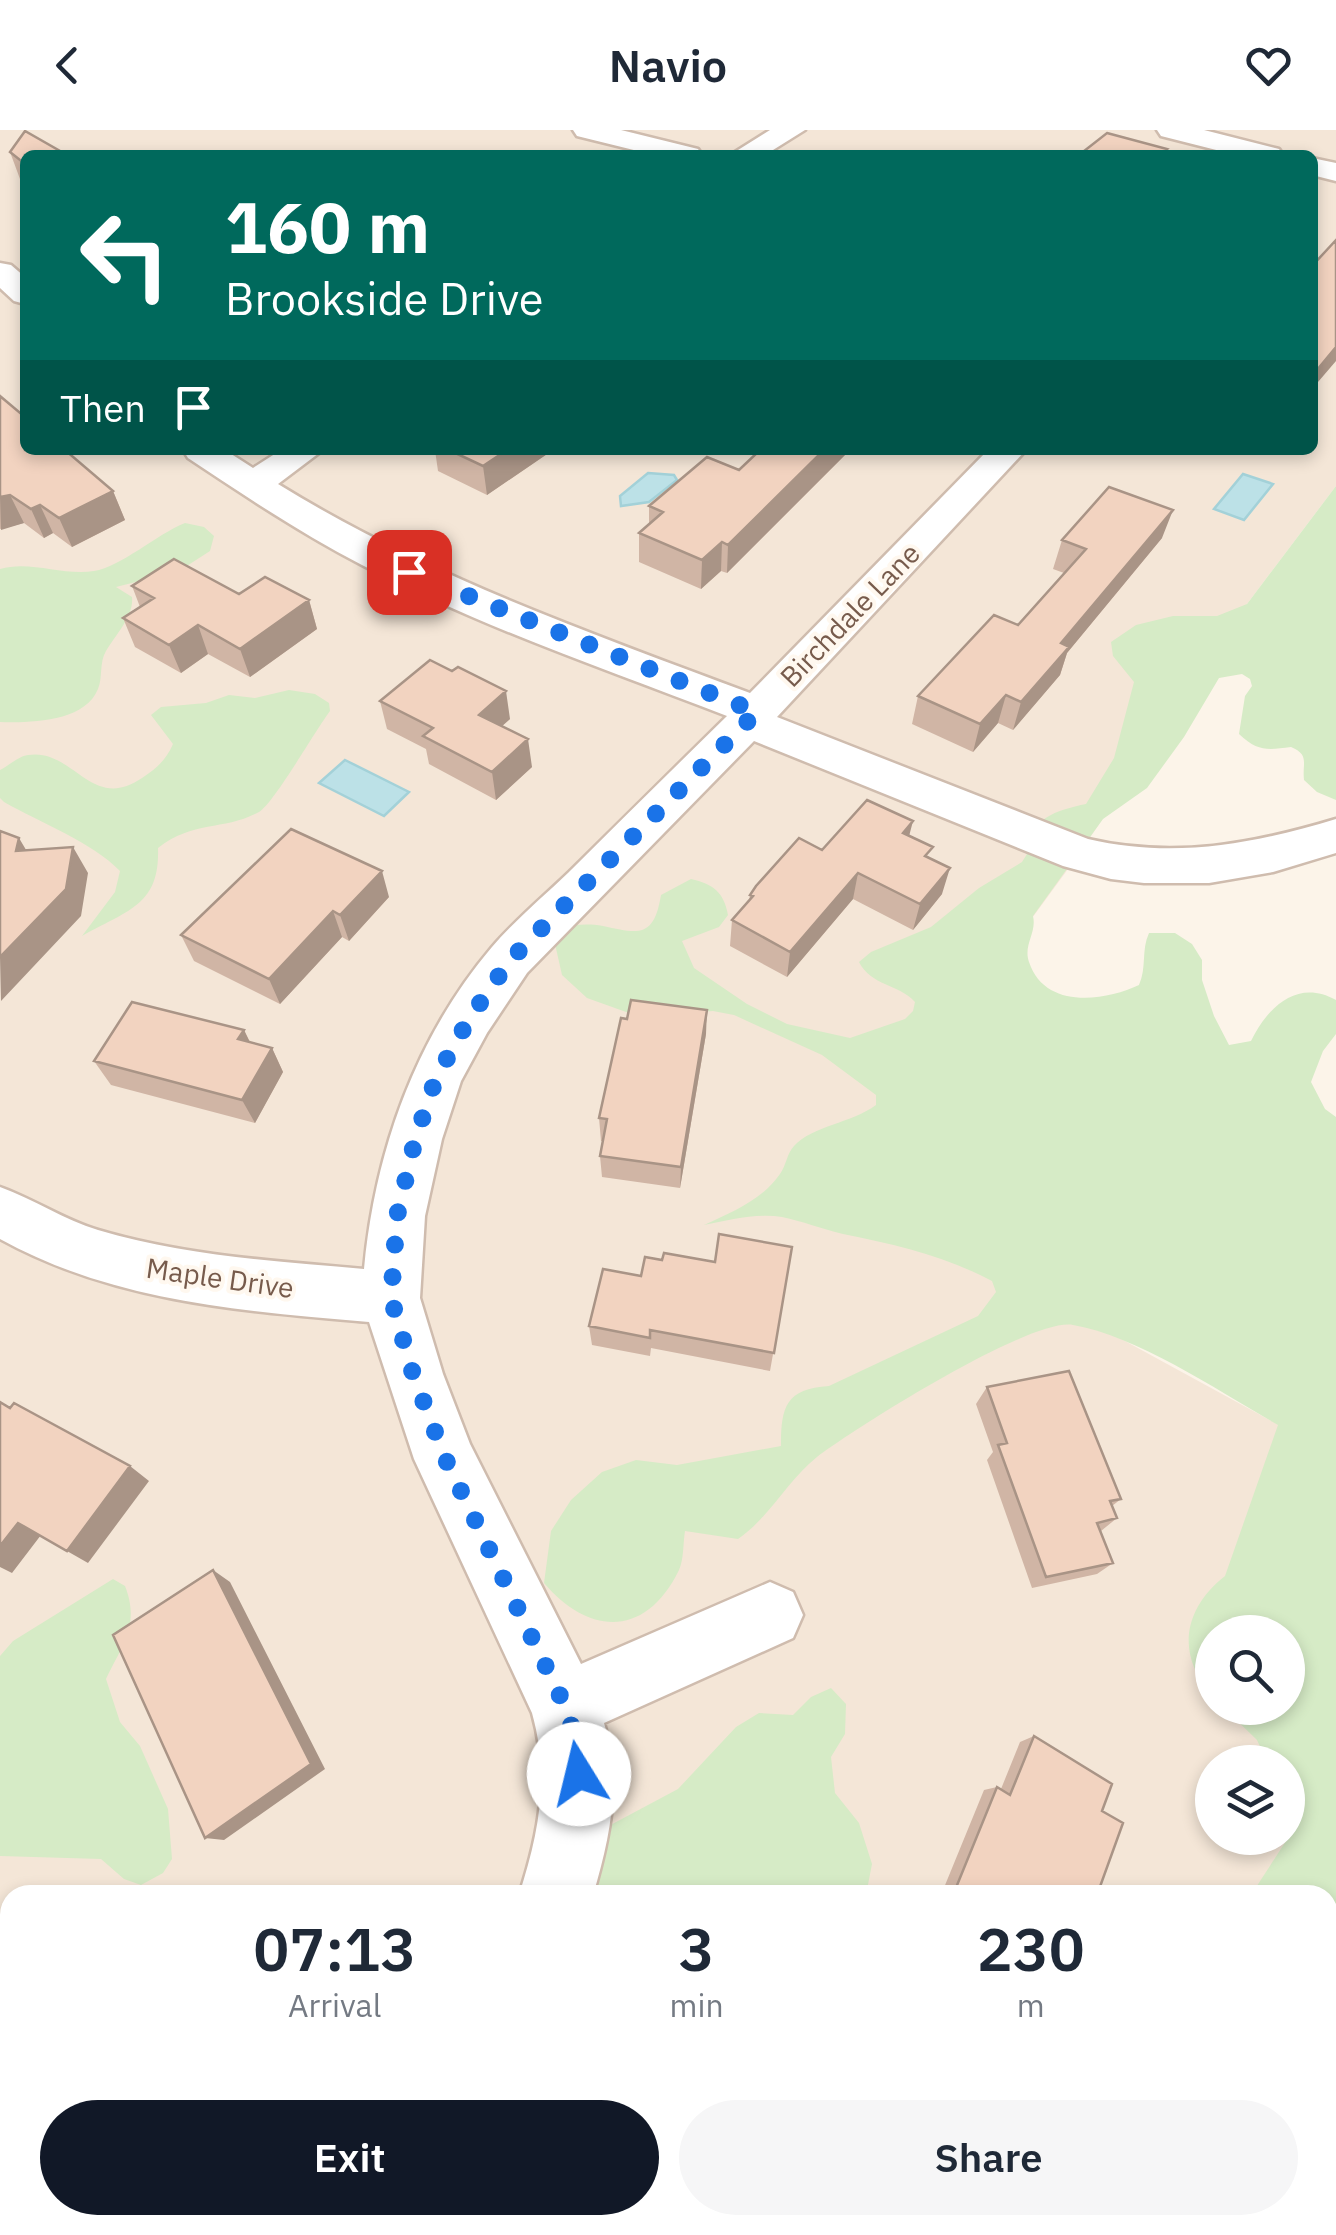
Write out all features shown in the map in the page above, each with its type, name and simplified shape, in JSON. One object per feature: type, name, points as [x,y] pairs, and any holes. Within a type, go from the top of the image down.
[{"type":"street","points":[[587,130],[668,150]]},
{"type":"street","points":[[753,150],[791,130]]},
{"type":"street","points":[[1171,130],[1249,150]]},
{"type":"street","points":[[0,272],[20,290]]},
{"type":"street","points":[[208,455],[397,566],[1079,854],[1118,866],[1201,867],[1328,847]]},
{"type":"street","points":[[253,485],[298,455]]},
{"type":"street","name":"Birchdale Lane","points":[[559,1885],[580,1802],[578,1747],[565,1706],[445,1458],[413,1374],[391,1298],[397,1216],[415,1140],[436,1078],[469,1019],[510,960],[752,717],[1003,455]]},
{"type":"street","name":"Maple Drive","points":[[0,1211],[24,1226],[112,1261],[197,1280],[391,1298]]},
{"type":"street","points":[[565,1706],[770,1615]]},
{"type":"shaded area","points":[[0,130],[1336,130],[1336,486],[1247,604],[1079,854],[837,1184],[1279,1425],[1218,1615],[1195,1615],[1195,1725],[1277,1725],[1289,1745],[1195,1745],[1195,1855],[1305,1855],[1305,1770],[1336,1819],[1329,1885],[0,1885]]},
{"type":"green space","points":[[1336,486],[1336,800],[1317,792],[1304,780],[1304,760],[1297,750],[1258,747],[1239,734],[1245,696],[1252,686],[1250,679],[1242,674],[1219,678],[1184,737],[1147,788],[1103,819],[1033,916],[1028,956],[1037,977],[1062,995],[1110,995],[1139,985],[1149,933],[1175,933],[1192,944],[1202,960],[1202,980],[1229,1045],[1251,1041],[1275,1008],[1296,995],[1309,992],[1336,1000],[1336,1034],[1323,1051],[1311,1082],[1325,1109],[1336,1117],[1336,1885],[1257,1885],[1277,1855],[1305,1855],[1305,1745],[1259,1745],[1242,1725],[1305,1725],[1305,1615],[1195,1615],[1195,1668],[1189,1648],[1193,1617],[1200,1602],[1225,1576],[1278,1425],[1178,1367],[1098,1331],[1073,1325],[1052,1327],[1021,1338],[904,1400],[817,1457],[738,1539],[685,1531],[679,1570],[666,1592],[634,1618],[616,1622],[579,1613],[544,1583],[551,1531],[571,1500],[602,1472],[636,1460],[677,1465],[781,1446],[782,1420],[795,1396],[829,1386],[978,1316],[996,1292],[992,1281],[937,1258],[790,1219],[753,1216],[704,1225],[736,1210],[773,1183],[802,1139],[866,1111],[876,1105],[876,1095],[822,1055],[734,1015],[713,1011],[640,1017],[587,998],[562,975],[555,944],[561,926],[643,930],[654,919],[661,895],[691,879],[716,890],[728,915],[719,927],[682,941],[694,968],[747,1004],[787,1024],[850,1038],[905,1019],[915,1002],[871,976],[859,962],[871,952],[931,927],[979,888],[1022,862],[1027,854],[1025,840],[1044,819],[1086,804],[1114,758],[1134,682],[1113,656],[1111,642],[1136,625],[1173,616],[1217,616],[1247,604]]},
{"type":"green space","points":[[185,523],[204,527],[214,536],[210,551],[179,571],[116,587],[132,597],[132,604],[104,656],[98,689],[91,700],[55,718],[0,722],[0,569],[23,566],[94,571],[116,563]]},
{"type":"green space","points":[[289,690],[315,694],[329,703],[330,711],[266,806],[234,822],[184,833],[158,848],[157,867],[147,894],[126,912],[82,936],[115,892],[120,871],[81,842],[4,802],[0,798],[0,770],[25,756],[44,755],[96,784],[124,787],[157,767],[173,744],[151,715],[161,707],[206,703],[229,695],[255,698]]},
{"type":"green space","points":[[113,1579],[125,1586],[131,1612],[123,1644],[106,1679],[120,1722],[140,1746],[168,1809],[172,1859],[163,1873],[141,1885],[124,1879],[101,1859],[0,1856],[0,1656],[13,1641]]},
{"type":"green space","points":[[831,1688],[846,1704],[845,1734],[831,1757],[835,1793],[859,1823],[872,1864],[868,1885],[578,1885],[603,1829],[678,1789],[736,1727],[759,1713],[793,1715],[811,1697]]},
{"type":"water","points":[[648,473],[674,475],[677,480],[649,502],[621,506],[620,496]]},
{"type":"water","points":[[1243,474],[1273,484],[1244,520],[1214,509]]},
{"type":"water","points":[[345,760],[409,792],[384,816],[319,783]]},
{"type":"building","points":[[25,131],[58,150],[20,150],[20,160],[10,152]]},
{"type":"building","points":[[1107,133],[1167,149],[1166,150],[1085,150]]},
{"type":"building","points":[[1336,240],[1336,347],[1318,369],[1318,260]]},
{"type":"building","points":[[0,396],[20,413],[20,455],[71,455],[113,491],[59,518],[40,505],[31,509],[10,495],[0,497]]},
{"type":"building","points":[[460,455],[500,455],[483,466]]},
{"type":"building","points":[[755,455],[819,455],[728,545],[722,542],[702,560],[639,533],[663,512],[649,506],[707,457],[739,470]]},
{"type":"building","points":[[1109,487],[1173,510],[1061,643],[1069,647],[1021,702],[1006,695],[980,724],[918,696],[994,615],[1018,625],[1086,549],[1062,540]]},
{"type":"building","points":[[174,559],[239,594],[265,577],[309,600],[240,649],[198,625],[169,645],[123,618],[154,598],[132,586]]},
{"type":"building","points":[[430,660],[452,671],[458,667],[506,691],[479,715],[528,739],[492,772],[423,736],[433,728],[380,701]]},
{"type":"building","points":[[867,800],[913,821],[903,833],[933,847],[925,856],[950,868],[920,904],[858,873],[790,952],[732,920],[799,838],[822,850]]},
{"type":"building","points":[[291,829],[382,871],[340,915],[333,911],[269,979],[181,935]]},
{"type":"building","points":[[0,831],[19,838],[16,851],[73,847],[66,889],[0,957]]},
{"type":"building","points":[[631,1000],[707,1010],[681,1167],[600,1156],[607,1119],[599,1118],[621,1018],[627,1019]]},
{"type":"building","points":[[132,1002],[244,1030],[238,1039],[272,1048],[242,1100],[94,1061]]},
{"type":"building","points":[[719,1234],[792,1247],[774,1353],[650,1330],[650,1338],[589,1326],[603,1269],[641,1276],[645,1257],[662,1260],[664,1253],[715,1262]]},
{"type":"building","points":[[1069,1371],[1121,1499],[1110,1501],[1117,1518],[1097,1523],[1113,1563],[1046,1577],[998,1445],[1007,1443],[987,1387]]},
{"type":"building","points":[[0,1402],[10,1408],[14,1403],[130,1466],[67,1551],[18,1523],[0,1546]]},
{"type":"building","points":[[213,1570],[311,1764],[205,1838],[113,1635]]},
{"type":"building","points":[[1034,1736],[1112,1784],[1102,1811],[1123,1823],[1101,1885],[957,1885],[997,1787],[1010,1795]]},
{"type":"route","points":[[409,572],[757,712],[510,960],[469,1019],[436,1078],[415,1140],[397,1216],[391,1298],[413,1374],[445,1458],[565,1706],[578,1747],[579,1774]]}]
